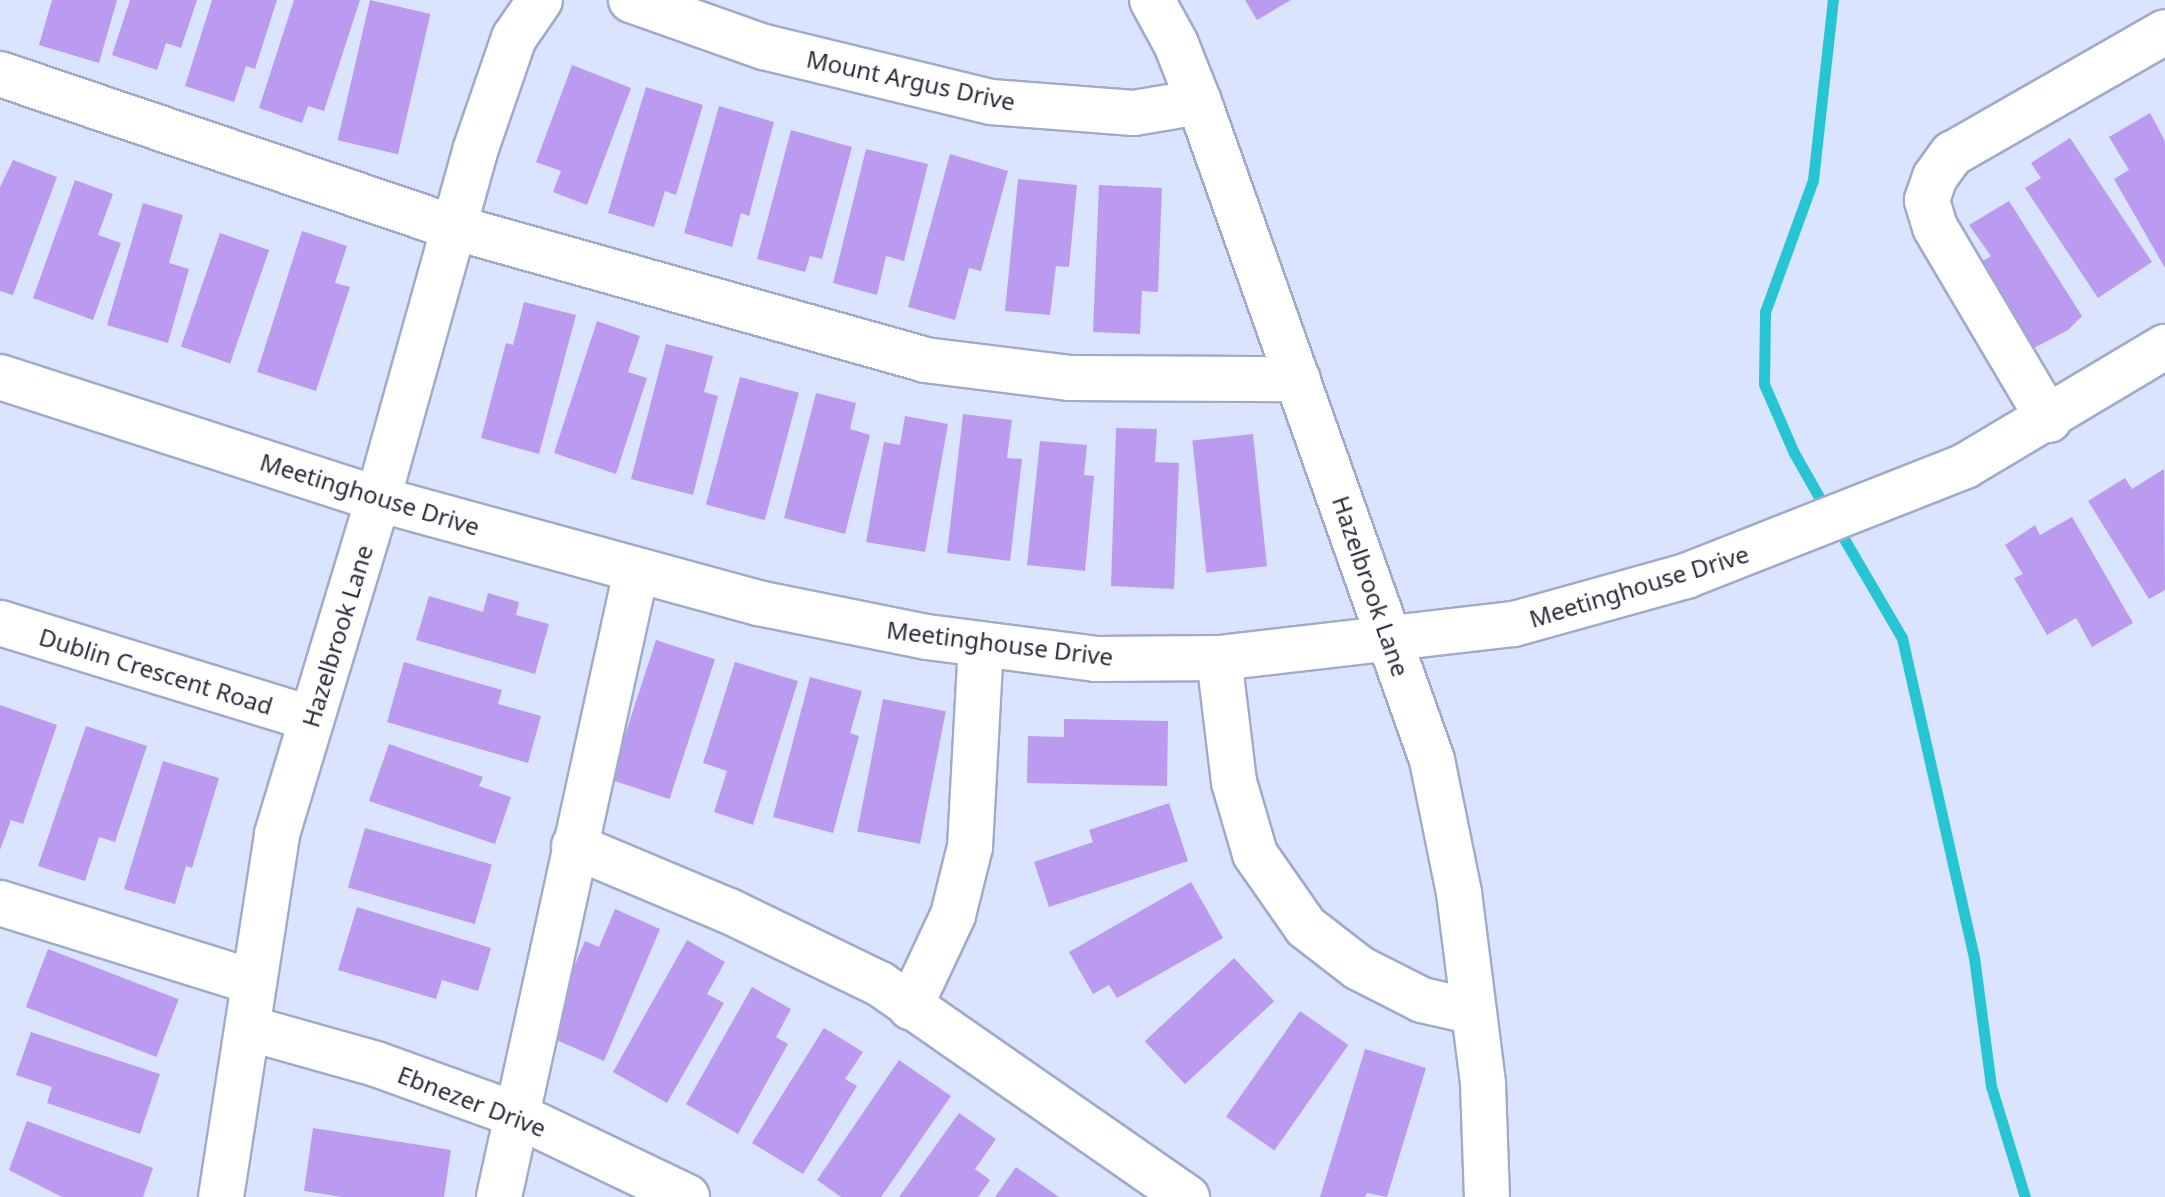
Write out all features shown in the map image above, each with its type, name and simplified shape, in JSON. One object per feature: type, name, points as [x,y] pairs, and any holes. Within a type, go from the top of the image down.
[{"type":"street","name":"Hazelbrook Lane","points":[[221,1197],[277,834],[378,499],[453,227],[514,38],[540,0]]},
{"type":"street","name":"Mount Argus Drive","points":[[631,0],[764,47],[991,102],[1134,113],[1199,102]]},
{"type":"street","name":"Hazelbrook Lane","points":[[1152,0],[1176,44],[1199,102],[1432,760],[1459,893],[1474,1012],[1483,1084],[1487,1197]]},
{"type":"street","points":[[2049,420],[1935,227],[1927,200],[1935,177],[1952,154],[2165,32]]},
{"type":"street","points":[[0,74],[453,227],[925,360],[1069,378],[1298,379]]},
{"type":"street","name":"Meetinghouse Drive","points":[[0,377],[378,499],[758,603],[981,644],[1096,659],[1219,658],[1514,624],[1686,576],[1965,466],[2049,420],[2165,347]]},
{"type":"street","points":[[499,1197],[514,1114],[636,572]]},
{"type":"street","name":"Dublin Crescent Road","points":[[0,623],[312,719]]},
{"type":"street","points":[[910,1007],[953,915],[970,847],[981,644]]},
{"type":"street","points":[[1219,658],[1234,782],[1255,854],[1306,927],[1372,975],[1422,1000],[1474,1012]]},
{"type":"street","points":[[574,846],[743,918],[880,984],[1187,1197]]},
{"type":"street","points":[[0,903],[254,982]]},
{"type":"street","name":"Ebnezer Drive","points":[[248,1028],[376,1064],[514,1114],[687,1197]]},
{"type":"building","points":[[52,0],[117,0],[99,63],[39,45]]},
{"type":"building","points":[[130,0],[197,0],[181,48],[166,43],[157,70],[112,55]]},
{"type":"building","points":[[212,0],[277,0],[255,69],[246,66],[234,102],[185,86]]},
{"type":"building","points":[[294,0],[360,0],[324,111],[308,106],[302,123],[259,108]]},
{"type":"building","points":[[370,0],[430,14],[398,154],[338,140]]},
{"type":"building","points":[[1245,0],[1291,0],[1257,20]]},
{"type":"building","points":[[572,65],[631,88],[587,205],[553,192],[561,171],[536,162]]},
{"type":"building","points":[[646,87],[703,105],[676,195],[665,191],[654,227],[608,213]]},
{"type":"building","points":[[719,106],[774,122],[749,216],[741,213],[732,247],[684,233]]},
{"type":"building","points":[[2150,113],[2165,141],[2165,268],[2114,179],[2129,170],[2109,137]]},
{"type":"building","points":[[791,130],[852,147],[822,259],[810,256],[805,272],[757,259]]},
{"type":"building","points":[[2070,138],[2152,262],[2098,298],[2025,188],[2041,178],[2031,163]]},
{"type":"building","points":[[866,149],[928,164],[904,261],[886,256],[877,295],[833,283]]},
{"type":"building","points":[[950,154],[1008,171],[981,271],[969,268],[955,320],[908,307]]},
{"type":"building","points":[[13,160],[57,177],[13,295],[0,291],[0,187]]},
{"type":"building","points":[[1018,179],[1077,185],[1069,267],[1056,266],[1050,315],[1005,311]]},
{"type":"building","points":[[75,180],[113,194],[98,235],[121,243],[93,320],[33,298]]},
{"type":"building","points":[[1099,185],[1162,188],[1158,292],[1142,291],[1140,334],[1093,332]]},
{"type":"building","points":[[2009,201],[2082,316],[2068,330],[2028,351],[1976,265],[1991,256],[1969,225]]},
{"type":"building","points":[[143,203],[183,215],[169,263],[189,269],[168,343],[107,325]]},
{"type":"building","points":[[302,231],[347,246],[335,283],[350,287],[316,391],[257,372]]},
{"type":"building","points":[[220,233],[269,250],[230,363],[181,346]]},
{"type":"building","points":[[524,302],[576,315],[539,454],[481,438],[506,343],[513,345]]},
{"type":"building","points":[[597,321],[640,336],[628,372],[647,378],[616,474],[554,453]]},
{"type":"building","points":[[666,344],[713,356],[704,392],[718,396],[693,495],[631,479]]},
{"type":"building","points":[[740,377],[799,393],[765,520],[706,505]]},
{"type":"building","points":[[816,393],[856,403],[850,429],[870,435],[845,534],[784,518]]},
{"type":"building","points":[[963,414],[1012,420],[1007,458],[1022,459],[1010,561],[947,553]]},
{"type":"building","points":[[905,416],[948,424],[925,552],[866,542],[884,442],[900,445]]},
{"type":"building","points":[[1116,428],[1157,429],[1155,462],[1179,463],[1174,589],[1111,586]]},
{"type":"building","points":[[1253,434],[1267,566],[1206,573],[1192,440]]},
{"type":"building","points":[[1040,441],[1087,445],[1084,475],[1094,476],[1085,571],[1027,565]]},
{"type":"building","points":[[2164,469],[2165,590],[2149,599],[2088,501],[2125,478],[2132,489]]},
{"type":"building","points":[[2072,517],[2133,623],[2092,647],[2076,618],[2047,635],[2014,578],[2023,574],[2005,545],[2035,525],[2040,535]]},
{"type":"building","points":[[488,593],[519,602],[516,615],[549,624],[535,674],[416,640],[429,596],[483,612]]},
{"type":"building","points":[[656,640],[715,659],[670,799],[611,780]]},
{"type":"building","points":[[404,662],[502,690],[498,704],[541,716],[528,763],[387,722]]},
{"type":"building","points":[[735,662],[798,681],[753,825],[714,812],[727,771],[703,763]]},
{"type":"building","points":[[810,677],[862,691],[850,733],[859,736],[833,833],[773,817]]},
{"type":"building","points":[[883,699],[946,711],[920,844],[857,832]]},
{"type":"building","points":[[0,705],[57,725],[23,824],[11,820],[0,850]]},
{"type":"building","points":[[1064,719],[1168,721],[1167,786],[1027,783],[1028,736],[1064,737]]},
{"type":"building","points":[[86,726],[147,746],[115,842],[99,837],[85,881],[38,866]]},
{"type":"building","points":[[389,744],[483,777],[479,786],[511,797],[495,844],[369,801]]},
{"type":"building","points":[[163,761],[219,778],[192,868],[186,866],[175,904],[124,889]]},
{"type":"building","points":[[1169,803],[1188,861],[1049,907],[1034,862],[1093,842],[1089,830]]},
{"type":"building","points":[[365,828],[492,864],[475,924],[348,888]]},
{"type":"building","points":[[1191,882],[1223,938],[1117,998],[1109,985],[1093,994],[1069,952]]},
{"type":"building","points":[[357,907],[491,948],[478,991],[442,980],[436,999],[338,970]]},
{"type":"building","points":[[615,909],[660,929],[604,1061],[545,1035],[585,941],[599,947]]},
{"type":"building","points":[[687,940],[725,962],[707,994],[724,1003],[667,1103],[613,1072]]},
{"type":"building","points":[[48,949],[179,999],[156,1057],[26,1007]]},
{"type":"building","points":[[1234,958],[1274,1001],[1185,1084],[1145,1041]]},
{"type":"building","points":[[752,987],[791,1009],[776,1037],[788,1044],[738,1134],[686,1104]]},
{"type":"building","points":[[1300,1011],[1348,1045],[1274,1151],[1226,1117]]},
{"type":"building","points":[[824,1028],[863,1052],[845,1079],[857,1086],[803,1174],[752,1143]]},
{"type":"building","points":[[31,1032],[160,1074],[140,1134],[47,1103],[52,1087],[16,1075]]},
{"type":"building","points":[[1365,1049],[1426,1068],[1387,1197],[1367,1193],[1365,1197],[1320,1197]]},
{"type":"building","points":[[899,1060],[951,1096],[881,1197],[841,1197],[817,1180]]},
{"type":"building","points":[[959,1113],[996,1139],[975,1169],[990,1180],[978,1197],[899,1197]]},
{"type":"building","points":[[27,1121],[153,1168],[143,1197],[62,1197],[9,1170]]},
{"type":"building","points":[[313,1128],[451,1150],[444,1197],[342,1197],[304,1191]]},
{"type":"building","points":[[1016,1167],[1059,1197],[995,1197]]},
{"type":"waterway","points":[[1827,511],[1794,453],[1764,384],[1765,312],[1813,180],[1833,0]]},
{"type":"waterway","points":[[1836,525],[1902,638],[1974,957],[1991,1086],[2025,1197]]}]
